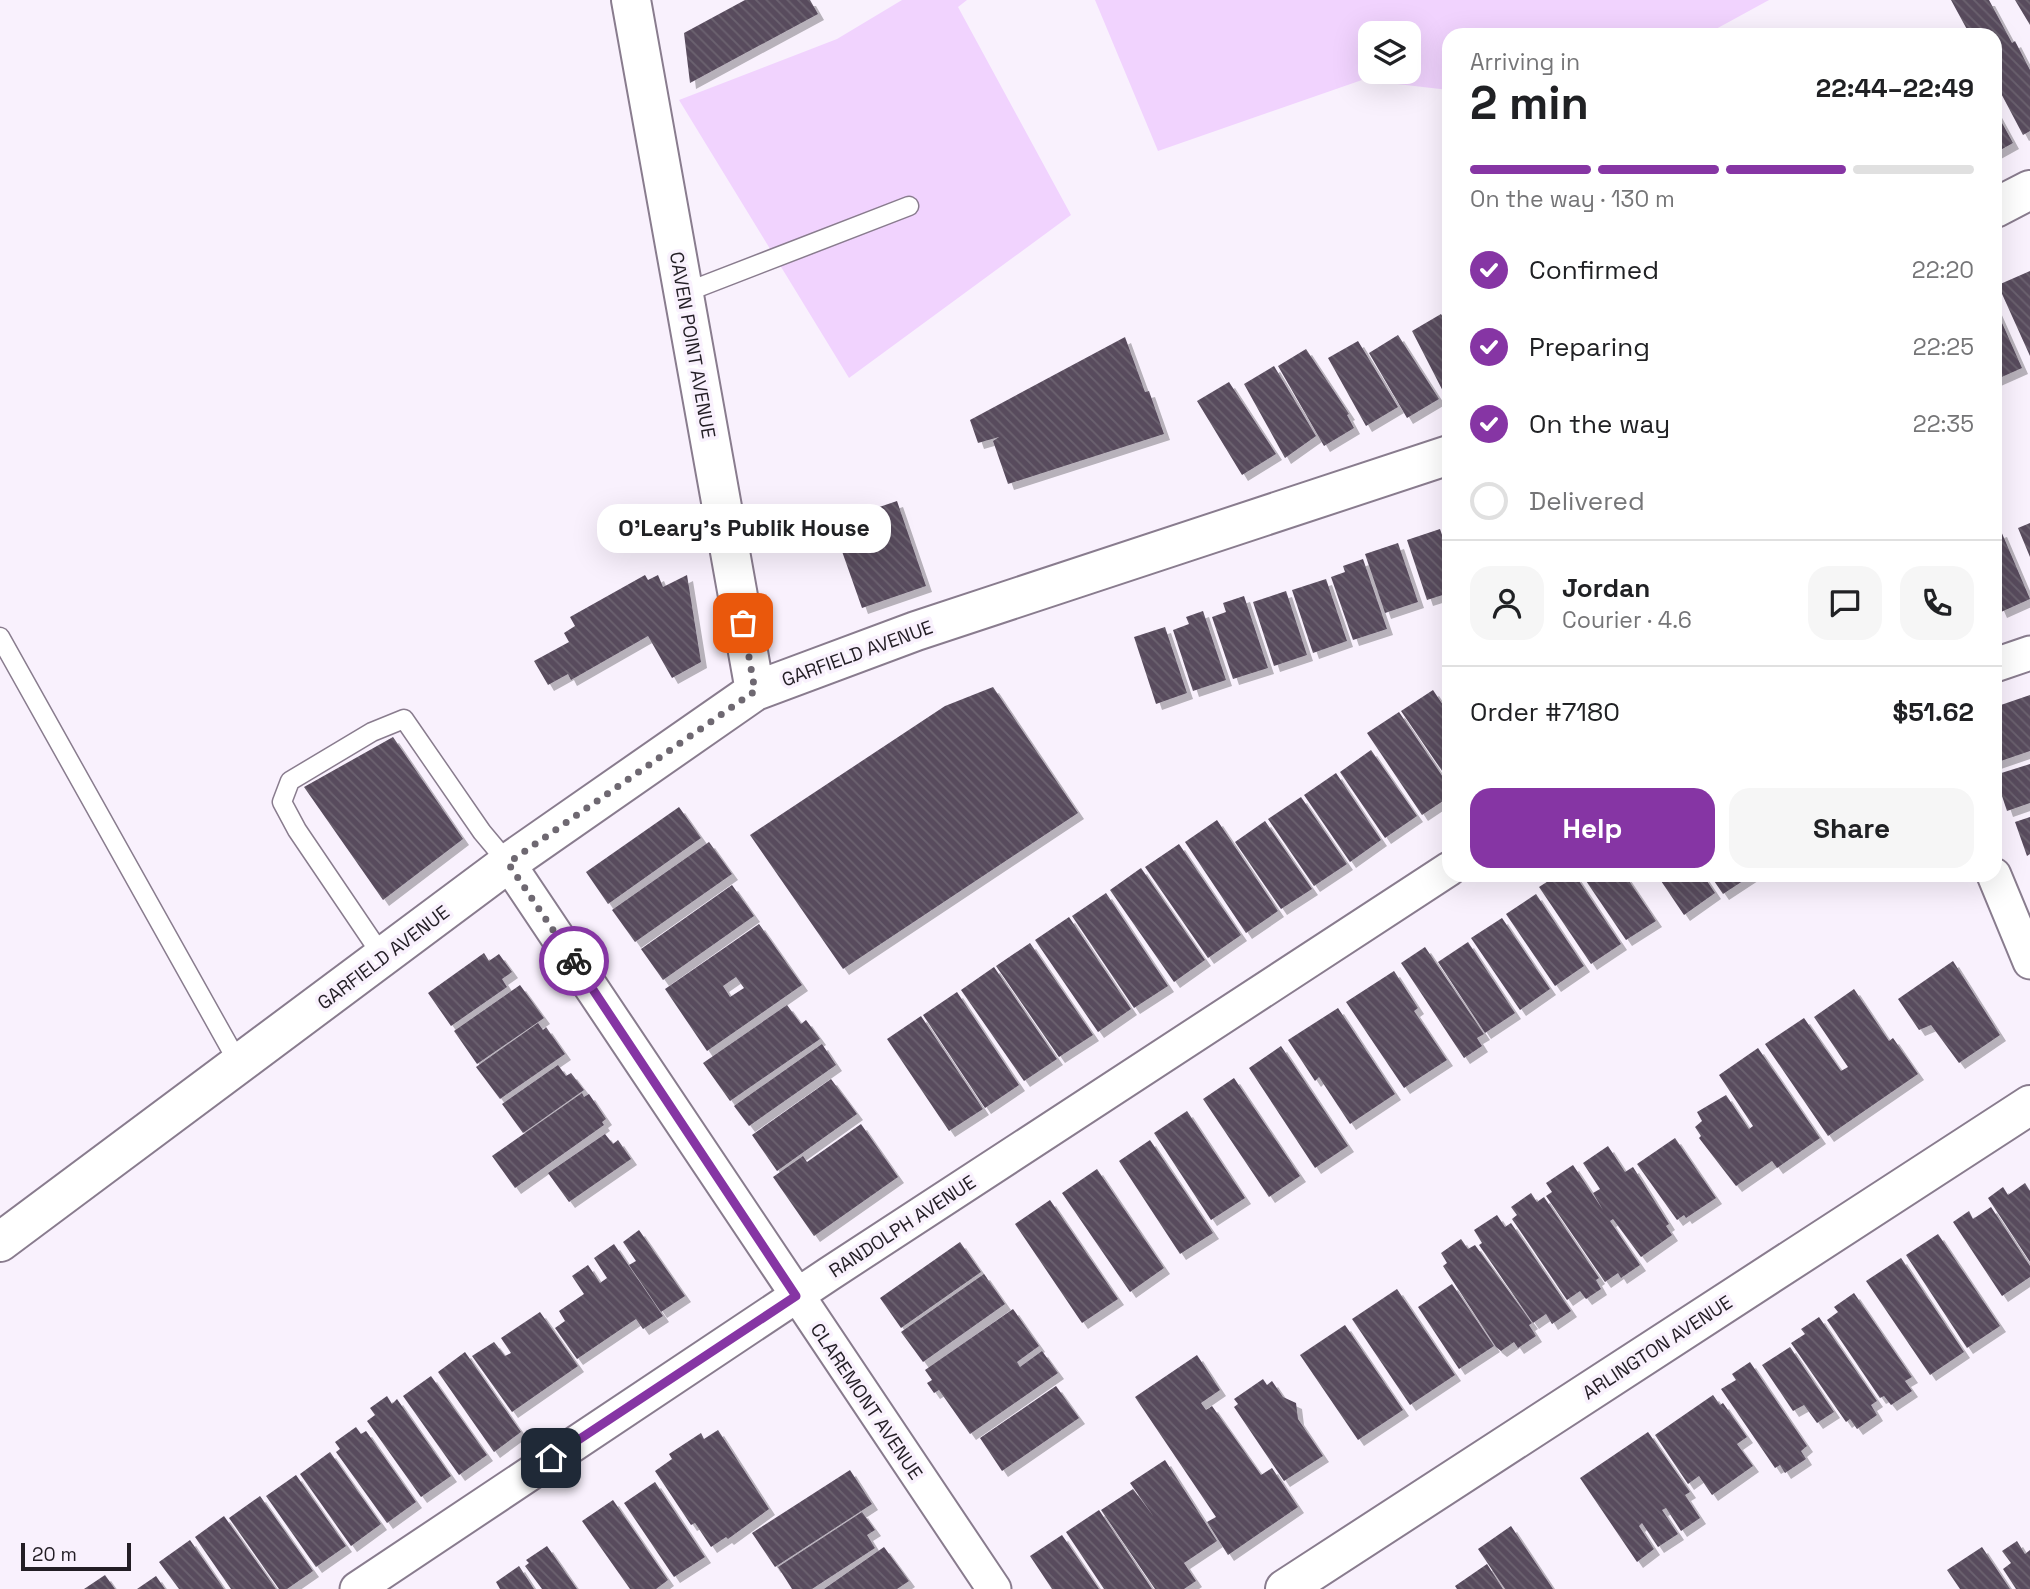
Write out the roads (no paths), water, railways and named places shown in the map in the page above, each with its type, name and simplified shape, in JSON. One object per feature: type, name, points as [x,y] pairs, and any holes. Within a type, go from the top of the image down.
[{"type":"main road","name":"CAVEN POINT AVENUE","points":[[631,0],[755,691]]},
{"type":"main road","points":[[2002,204],[2030,190]]},
{"type":"main road","name":"GARFIELD AVENUE","points":[[0,1242],[508,863],[755,691],[916,631],[1442,458]]},
{"type":"main road","name":"ARLINGTON AVENUE","points":[[1285,1589],[2030,1105]]},
{"type":"street","points":[[2002,663],[2030,653]]},
{"type":"street","name":"CLAREMONT AVENUE","points":[[508,863],[994,1589]]},
{"type":"street","name":"RANDOLPH AVENUE","points":[[357,1589],[796,1296],[1442,874]]},
{"type":"street","points":[[1997,882],[2030,962]]},
{"type":"lane","points":[[684,293],[909,206]]},
{"type":"lane","points":[[0,637],[239,1064]]},
{"type":"lane","points":[[383,957],[296,830],[282,802],[290,781],[372,732],[404,719],[481,832],[508,863]]},
{"type":"place","name":"O'Leary's Publik House","points":[[743,623]]}]
